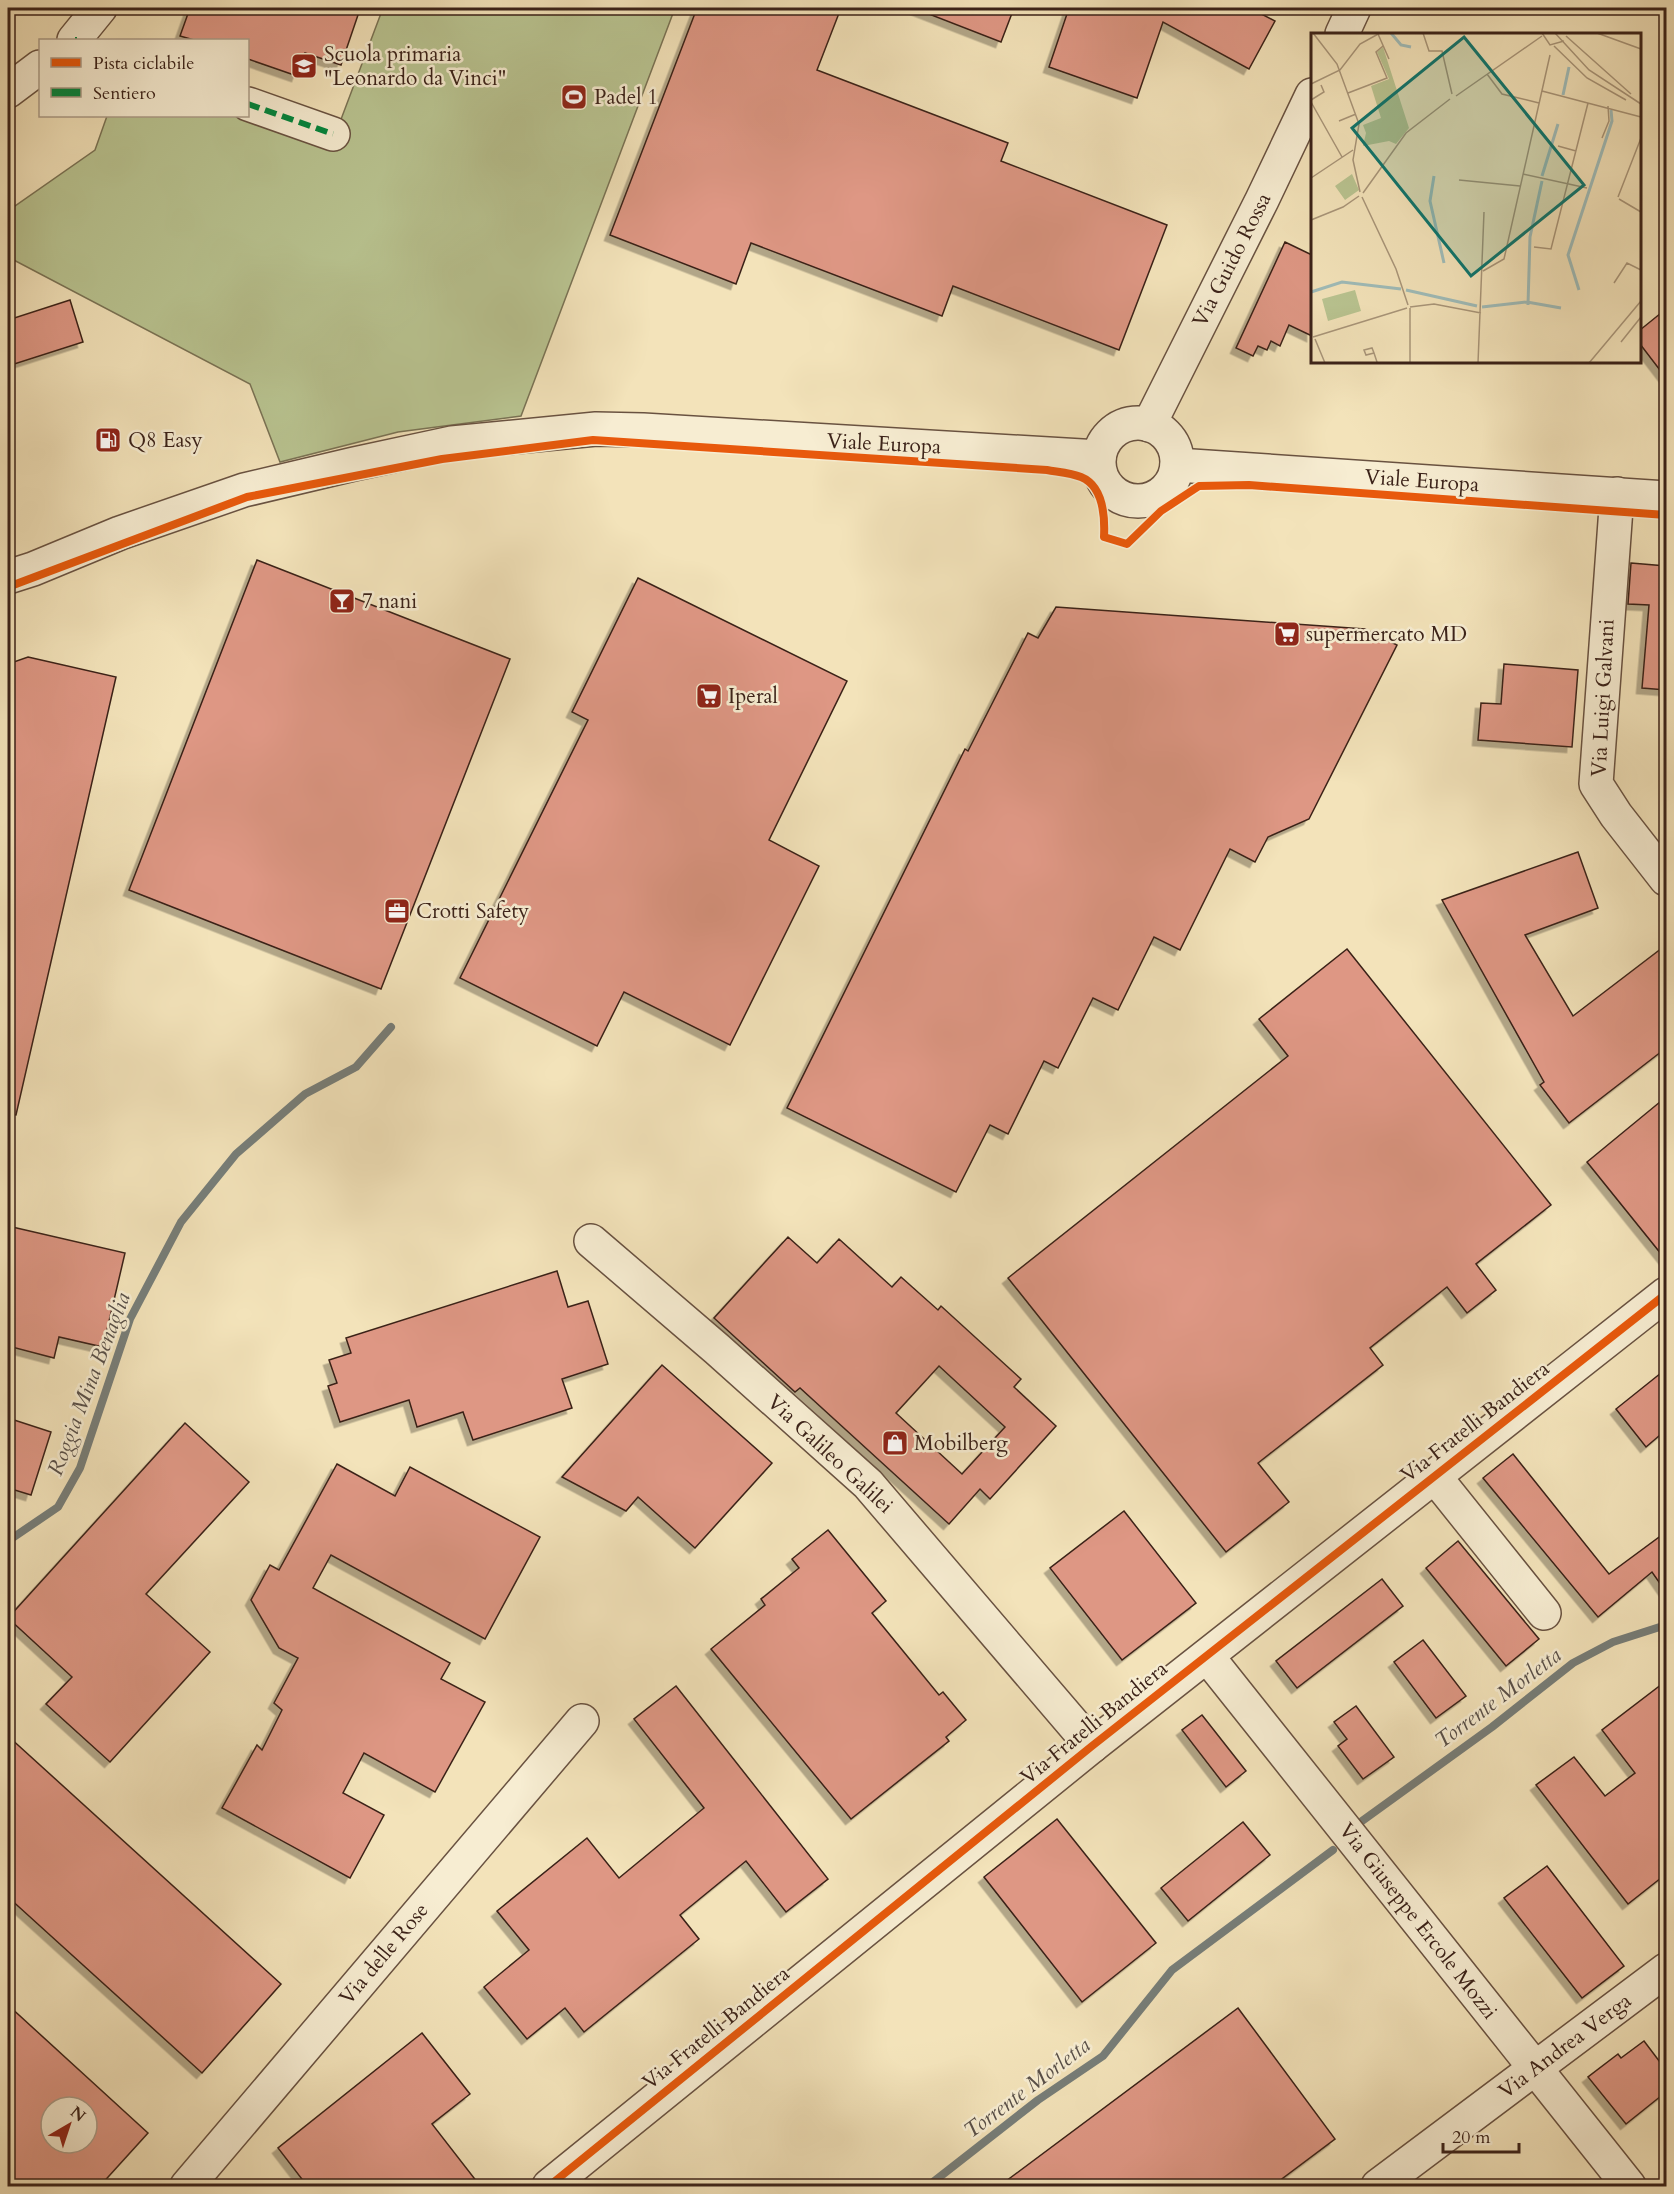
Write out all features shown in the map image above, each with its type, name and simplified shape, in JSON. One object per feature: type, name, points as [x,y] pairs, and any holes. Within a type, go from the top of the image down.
[{"type":"street","points":[[76,39],[100,8]]},
{"type":"street","points":[[1342,33],[1354,8]]},
{"type":"street","points":[[8,91],[39,68]]},
{"type":"street","name":"Via Guido Rossa","points":[[1149,425],[1311,97]]},
{"type":"street","points":[[249,104],[333,134]]},
{"type":"street","points":[[1130,423],[1149,425],[1161,430],[1170,440],[1177,465],[1174,478],[1166,489],[1150,499],[1130,501],[1110,489],[1103,480],[1099,457],[1101,448],[1112,432],[1130,423]]},
{"type":"street","name":"Viale Europa","points":[[8,577],[120,533],[244,490],[452,443],[596,429],[643,430],[1099,457]]},
{"type":"street","name":"Viale Europa","points":[[1177,465],[1666,498]]},
{"type":"street","name":"Via Luigi Galvani","points":[[1617,494],[1596,784],[1616,815],[1666,879]]},
{"type":"street","name":"Via Galileo Galilei","points":[[591,1241],[717,1349],[868,1484],[1092,1746]]},
{"type":"street","name":"Via Fratelli Bandiera","points":[[549,2187],[1092,1746],[1666,1294]]},
{"type":"street","points":[[1435,1477],[1544,1613]]},
{"type":"street","name":"Via Giuseppe Ercole Mozzi","points":[[1207,1656],[1629,2187]]},
{"type":"street","name":"Via delle Rose","points":[[187,2187],[582,1721]]},
{"type":"street","name":"Via Andrea Verga","points":[[1378,2187],[1666,1970]]},
{"type":"green space","points":[[383,8],[675,8],[521,416],[398,432],[280,462],[250,384],[8,257],[8,211],[95,150],[107,117],[249,116],[340,122]]},
{"type":"building","points":[[190,8],[345,8],[359,12],[341,65],[305,53],[297,76],[249,59],[249,39],[190,39],[180,36]]},
{"type":"building","points":[[697,8],[841,8],[817,70],[1008,143],[1001,161],[1167,225],[1119,350],[953,286],[942,316],[751,243],[736,284],[610,235]]},
{"type":"building","points":[[916,8],[1014,8],[1001,42]]},
{"type":"building","points":[[1069,8],[1250,8],[1275,21],[1249,69],[1163,22],[1137,98],[1049,67]]},
{"type":"building","points":[[1285,242],[1311,255],[1311,336],[1289,325],[1280,346],[1271,341],[1267,350],[1258,346],[1253,356],[1236,348]]},
{"type":"building","points":[[70,300],[83,342],[8,366],[8,320]]},
{"type":"building","points":[[1666,309],[1666,378],[1641,345],[1641,329]]},
{"type":"building","points":[[257,560],[510,659],[381,989],[129,890]]},
{"type":"building","points":[[1631,563],[1666,566],[1666,690],[1642,688],[1649,605],[1628,604]]},
{"type":"building","points":[[638,578],[847,681],[769,840],[819,866],[730,1045],[624,992],[597,1046],[460,978],[588,720],[572,712]]},
{"type":"building","points":[[1056,607],[1365,629],[1397,645],[1309,819],[1268,837],[1255,862],[1230,849],[1180,950],[1154,937],[1118,1010],[1093,998],[1058,1068],[1044,1061],[1008,1134],[990,1125],[956,1192],[787,1108],[965,749],[968,751],[1028,633],[1038,638]]},
{"type":"building","points":[[28,657],[116,677],[16,1115],[8,1114],[8,664]]},
{"type":"building","points":[[1504,664],[1578,670],[1572,747],[1478,740],[1481,703],[1501,704]]},
{"type":"building","points":[[1578,852],[1598,908],[1525,935],[1573,1016],[1666,945],[1666,1048],[1569,1123],[1540,1085],[1544,1082],[1442,900]]},
{"type":"building","points":[[1347,949],[1551,1205],[1476,1264],[1496,1290],[1467,1313],[1447,1287],[1370,1348],[1383,1365],[1258,1463],[1289,1502],[1226,1552],[1008,1278],[1288,1056],[1259,1019]]},
{"type":"building","points":[[1666,1097],[1666,1260],[1587,1162]]},
{"type":"building","points":[[8,1226],[125,1253],[103,1347],[59,1337],[54,1358],[8,1346]]},
{"type":"building","points":[[788,1237],[817,1263],[839,1239],[892,1287],[901,1277],[938,1310],[941,1306],[1021,1379],[1014,1387],[1056,1426],[990,1499],[980,1489],[949,1524],[800,1388],[795,1392],[714,1318]],"holes":[[[939,1366],[1005,1427],[962,1474],[896,1413]]]},
{"type":"building","points":[[557,1271],[568,1307],[588,1301],[608,1364],[562,1379],[572,1408],[473,1440],[463,1412],[417,1427],[409,1400],[340,1422],[328,1386],[337,1383],[329,1360],[351,1353],[346,1338]]},
{"type":"building","points":[[662,1365],[772,1463],[695,1548],[638,1497],[626,1511],[562,1477]]},
{"type":"building","points":[[1666,1369],[1666,1430],[1646,1447],[1616,1409]]},
{"type":"building","points":[[8,1418],[51,1432],[31,1495],[8,1488]]},
{"type":"building","points":[[185,1423],[249,1482],[146,1594],[210,1652],[110,1762],[46,1704],[72,1677],[8,1618]]},
{"type":"building","points":[[1513,1454],[1609,1574],[1666,1532],[1666,1592],[1652,1572],[1598,1617],[1483,1478]]},
{"type":"building","points":[[337,1464],[395,1496],[410,1467],[540,1537],[485,1639],[331,1555],[313,1588],[450,1663],[441,1679],[485,1702],[435,1792],[364,1753],[343,1793],[384,1815],[350,1878],[222,1808],[257,1745],[262,1750],[282,1710],[274,1703],[298,1658],[279,1648],[251,1600],[270,1565],[279,1570]]},
{"type":"building","points":[[1124,1511],[1196,1603],[1122,1660],[1050,1568]]},
{"type":"building","points":[[828,1530],[886,1601],[872,1613],[939,1695],[943,1692],[966,1720],[946,1737],[949,1741],[851,1819],[711,1649],[765,1605],[761,1599],[799,1568],[792,1559]]},
{"type":"building","points":[[1458,1541],[1539,1639],[1506,1666],[1426,1568]]},
{"type":"building","points":[[1382,1579],[1403,1606],[1297,1688],[1276,1661]]},
{"type":"building","points":[[1423,1640],[1466,1696],[1436,1718],[1394,1662]]},
{"type":"building","points":[[1666,1681],[1666,1874],[1628,1904],[1536,1785],[1574,1757],[1605,1796],[1635,1773],[1602,1730]]},
{"type":"building","points":[[676,1686],[828,1879],[786,1912],[746,1861],[680,1915],[699,1939],[584,2032],[565,2008],[527,2039],[484,1987],[529,1950],[497,1911],[587,1838],[619,1878],[704,1808],[634,1719]]},
{"type":"building","points":[[1356,1706],[1394,1757],[1363,1779],[1338,1746],[1347,1739],[1334,1722]]},
{"type":"building","points":[[1202,1715],[1246,1771],[1226,1787],[1182,1730]]},
{"type":"building","points":[[8,1736],[281,1984],[202,2073],[8,1897]]},
{"type":"building","points":[[1057,1819],[1156,1943],[1082,2002],[984,1877]]},
{"type":"building","points":[[1243,1822],[1270,1855],[1188,1921],[1161,1888]]},
{"type":"building","points":[[1547,1866],[1624,1966],[1582,1998],[1504,1898]]},
{"type":"building","points":[[8,2005],[148,2133],[99,2187],[8,2187]]},
{"type":"building","points":[[1238,2008],[1335,2139],[1271,2187],[998,2187]]},
{"type":"building","points":[[422,2033],[470,2094],[432,2124],[481,2187],[308,2187],[278,2148]]},
{"type":"building","points":[[1644,2041],[1666,2070],[1666,2092],[1626,2124],[1588,2077],[1618,2054],[1621,2058]]},
{"type":"waterway","name":"Roggia Mina Benaglia","points":[[8,1541],[58,1507],[80,1468],[130,1319],[181,1222],[236,1154],[305,1094],[356,1067],[391,1027]]},
{"type":"waterway","name":"Torrente Morletta","points":[[1362,1821],[1492,1727],[1573,1663],[1613,1642],[1666,1625]]},
{"type":"waterway","name":"Torrente Morletta","points":[[928,2186],[1038,2100],[1103,2056],[1172,1970],[1333,1850]]},
{"type":"marked path","points":[[249,104],[333,134]]},
{"type":"cycle path","points":[[8,587],[247,497],[442,459],[593,440],[1047,470],[1069,474],[1081,477],[1094,487],[1103,512],[1104,537],[1127,544],[1161,511],[1199,486],[1249,485],[1666,515]]},
{"type":"cycle path","points":[[549,2186],[1092,1746],[1666,1294]]},
{"type":"place","name":"Scuola primaria \"Leonardo da Vinci\"","points":[[304,66]]},
{"type":"place","name":"Padel 1","points":[[574,97]]},
{"type":"place","name":"Q8 Easy","points":[[108,440]]},
{"type":"place","name":"7 nani","points":[[342,601]]},
{"type":"place","name":"supermercato MD","points":[[1287,634]]},
{"type":"place","name":"Iperal","points":[[709,696]]},
{"type":"place","name":"Crotti Safety","points":[[397,911]]},
{"type":"place","name":"Mobilberg","points":[[895,1443]]}]
